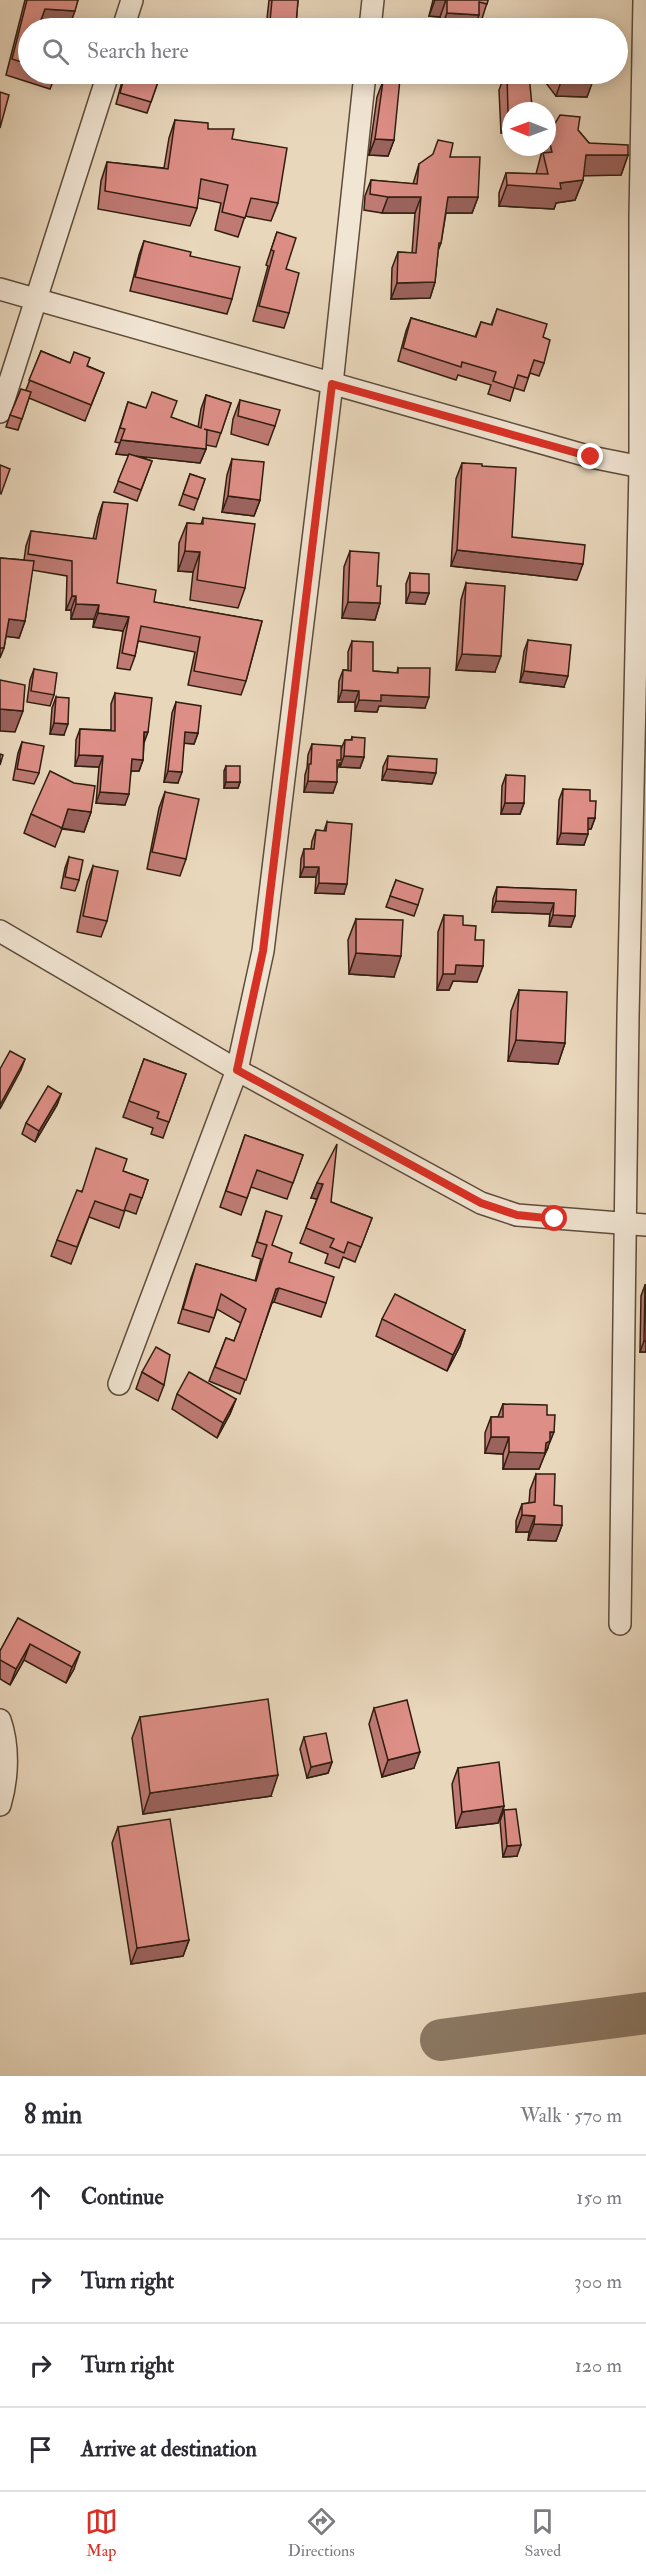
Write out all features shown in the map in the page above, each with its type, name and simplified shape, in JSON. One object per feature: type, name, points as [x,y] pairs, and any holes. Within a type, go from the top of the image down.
[{"type":"street","points":[[126,18],[132,0]]},
{"type":"street","points":[[371,18],[373,0]]},
{"type":"street","points":[[620,1624],[636,1224],[643,468],[640,216],[644,0]]},
{"type":"street","points":[[0,412],[34,299],[105,84]]},
{"type":"street","points":[[119,1384],[237,1070],[263,951],[332,384],[364,84]]},
{"type":"street","points":[[0,289],[591,457],[643,468]]},
{"type":"street","points":[[0,931],[237,1070],[481,1203],[517,1215],[636,1224]]},
{"type":"street","points":[[0,1720],[5,1734],[6,1761],[0,1805]]},
{"type":"building","points":[[27,0],[78,0],[75,11],[45,9],[42,18],[22,18]]},
{"type":"building","points":[[272,0],[298,0],[296,18],[270,18]]},
{"type":"building","points":[[447,0],[488,0],[487,4],[479,2],[479,15],[447,13]]},
{"type":"building","points":[[18,35],[18,61],[12,59]]},
{"type":"building","points":[[122,84],[157,84],[151,102],[120,93]]},
{"type":"building","points":[[383,84],[400,84],[394,140],[375,139]]},
{"type":"building","points":[[507,84],[530,84],[532,102],[508,102]]},
{"type":"building","points":[[0,92],[9,95],[0,128]]},
{"type":"building","points":[[560,115],[580,117],[578,130],[589,143],[628,145],[628,155],[586,155],[583,180],[560,183],[561,189],[507,185],[506,173],[548,174],[544,156],[556,156],[556,122]]},
{"type":"building","points":[[175,120],[208,123],[208,129],[234,129],[232,139],[287,148],[278,203],[251,198],[245,218],[222,212],[228,185],[201,179],[197,208],[105,191],[107,162],[168,169]]},
{"type":"building","points":[[438,140],[453,143],[450,157],[480,157],[478,197],[448,197],[441,243],[439,243],[435,282],[397,283],[398,252],[416,253],[421,197],[388,197],[370,194],[371,180],[417,184],[419,164],[433,154]]},
{"type":"building","points":[[277,232],[296,238],[286,269],[299,273],[289,313],[259,306]]},
{"type":"building","points":[[144,241],[191,252],[190,256],[240,267],[232,299],[135,277]]},
{"type":"building","points":[[497,309],[547,324],[543,337],[550,340],[544,363],[534,360],[528,378],[518,375],[514,388],[493,381],[496,372],[462,362],[461,367],[403,348],[411,318],[476,337],[481,322],[492,325]]},
{"type":"building","points":[[41,351],[70,363],[74,352],[90,358],[87,366],[104,373],[91,405],[29,380]]},
{"type":"building","points":[[21,389],[31,392],[22,419],[10,415]]},
{"type":"building","points":[[152,392],[177,401],[171,417],[201,428],[206,395],[231,403],[221,433],[204,429],[207,430],[206,449],[121,440],[125,429],[120,428],[128,402],[146,408]]},
{"type":"building","points":[[240,400],[280,410],[275,426],[238,416]]},
{"type":"building","points":[[129,454],[152,461],[141,490],[118,481]]},
{"type":"building","points":[[232,459],[264,462],[260,500],[228,496]]},
{"type":"building","points":[[462,463],[516,468],[512,537],[585,545],[583,564],[457,550]]},
{"type":"building","points":[[0,465],[10,469],[1,494],[0,493]]},
{"type":"building","points":[[190,474],[205,479],[198,499],[183,494]]},
{"type":"building","points":[[103,502],[128,504],[117,583],[156,590],[154,602],[262,621],[246,681],[194,671],[200,637],[141,626],[135,656],[122,653],[129,617],[98,613],[99,605],[76,604],[76,596],[72,596],[72,561],[28,554],[31,531],[96,539]]},
{"type":"building","points":[[203,518],[255,524],[245,588],[197,580],[200,552],[185,551],[187,523],[203,524]]},
{"type":"building","points":[[350,551],[379,553],[377,586],[381,586],[380,603],[348,602]]},
{"type":"building","points":[[0,558],[34,561],[25,621],[9,619],[4,648],[0,648]]},
{"type":"building","points":[[410,573],[429,574],[429,593],[410,592]]},
{"type":"building","points":[[466,583],[505,586],[501,656],[462,654]]},
{"type":"building","points":[[528,640],[571,645],[568,676],[524,671]]},
{"type":"building","points":[[352,641],[373,642],[373,671],[398,673],[398,668],[430,668],[429,697],[381,695],[381,701],[359,700],[359,691],[342,690],[343,670],[351,671]]},
{"type":"building","points":[[34,669],[57,673],[54,695],[31,691]]},
{"type":"building","points":[[0,680],[25,685],[23,711],[0,709]]},
{"type":"building","points":[[115,693],[152,698],[148,732],[144,732],[143,760],[132,759],[129,794],[100,792],[103,756],[79,755],[80,729],[115,731]]},
{"type":"building","points":[[56,697],[69,698],[68,724],[54,723]]},
{"type":"building","points":[[176,702],[201,706],[198,733],[185,732],[182,772],[168,771]]},
{"type":"building","points":[[352,737],[365,738],[364,757],[344,756],[345,740],[352,740]]},
{"type":"building","points":[[22,742],[44,746],[39,773],[17,769]]},
{"type":"building","points":[[312,744],[341,746],[341,760],[337,760],[337,782],[308,781]]},
{"type":"building","points":[[388,756],[437,759],[436,773],[387,769]]},
{"type":"building","points":[[226,766],[240,766],[240,782],[226,782]]},
{"type":"building","points":[[50,771],[74,783],[95,786],[91,812],[68,809],[62,828],[31,814]]},
{"type":"building","points":[[506,775],[525,776],[524,803],[505,803]]},
{"type":"building","points":[[563,789],[590,790],[590,801],[596,801],[595,818],[588,818],[588,834],[561,833]]},
{"type":"building","points":[[165,792],[199,799],[186,859],[152,852]]},
{"type":"building","points":[[327,822],[352,824],[347,884],[319,883],[319,867],[304,867],[304,849],[314,849],[316,830],[326,831]]},
{"type":"building","points":[[69,857],[83,860],[79,880],[65,877]]},
{"type":"building","points":[[93,866],[118,871],[107,921],[83,916]]},
{"type":"building","points":[[396,880],[423,889],[418,905],[390,896]]},
{"type":"building","points":[[497,887],[576,890],[575,916],[553,915],[554,903],[496,901]]},
{"type":"building","points":[[444,915],[463,916],[463,925],[476,926],[475,940],[484,940],[483,966],[456,965],[455,974],[443,974]]},
{"type":"building","points":[[356,919],[403,920],[401,956],[356,953]]},
{"type":"building","points":[[519,990],[567,992],[565,1043],[516,1040]]},
{"type":"building","points":[[10,1051],[25,1059],[0,1105],[0,1069]]},
{"type":"building","points":[[144,1059],[186,1074],[169,1122],[157,1118],[159,1112],[129,1101]]},
{"type":"building","points":[[48,1086],[61,1094],[39,1131],[26,1123]]},
{"type":"building","points":[[245,1135],[303,1155],[293,1183],[257,1170],[247,1198],[226,1191]]},
{"type":"building","points":[[337,1144],[331,1202],[372,1218],[361,1247],[348,1242],[344,1253],[330,1247],[334,1239],[306,1228],[323,1184],[317,1183]]},
{"type":"building","points":[[96,1148],[127,1159],[123,1171],[148,1180],[142,1198],[130,1194],[124,1211],[95,1201],[77,1247],[57,1240],[77,1190],[82,1192]]},
{"type":"building","points":[[266,1211],[282,1216],[272,1245],[292,1253],[289,1262],[334,1277],[326,1303],[276,1289],[246,1380],[215,1367],[226,1338],[234,1341],[246,1309],[221,1294],[214,1318],[183,1309],[196,1264],[256,1281],[267,1245],[257,1242]]},
{"type":"building","points":[[645,1285],[646,1341],[644,1341]]},
{"type":"building","points":[[395,1294],[465,1330],[453,1355],[382,1319]]},
{"type":"building","points":[[156,1347],[170,1355],[164,1385],[142,1372]]},
{"type":"building","points":[[189,1372],[236,1399],[223,1423],[177,1394]]},
{"type":"building","points":[[503,1404],[547,1405],[547,1415],[555,1415],[554,1432],[550,1432],[550,1441],[546,1443],[545,1453],[509,1452],[509,1437],[491,1437],[491,1417],[503,1417]]},
{"type":"building","points":[[536,1474],[555,1474],[554,1505],[562,1506],[562,1525],[534,1524],[535,1516],[522,1515],[522,1504],[535,1502]]},
{"type":"building","points":[[18,1618],[80,1652],[72,1667],[30,1644],[16,1669],[0,1660],[0,1651]]},
{"type":"building","points":[[268,1699],[278,1775],[150,1793],[140,1717]]},
{"type":"building","points":[[407,1700],[420,1752],[388,1760],[374,1708]]},
{"type":"building","points":[[326,1733],[332,1762],[311,1767],[304,1737]]},
{"type":"building","points":[[499,1762],[504,1806],[462,1812],[458,1768]]},
{"type":"building","points":[[516,1809],[521,1845],[507,1846],[504,1810]]},
{"type":"building","points":[[170,1819],[189,1940],[137,1948],[118,1827]]},
{"type":"taxiway","points":[[441,2040],[646,2013]]},
{"type":"route","points":[[555,1219],[517,1215],[481,1203],[237,1070],[263,951],[292,697],[332,384],[591,457]]}]
